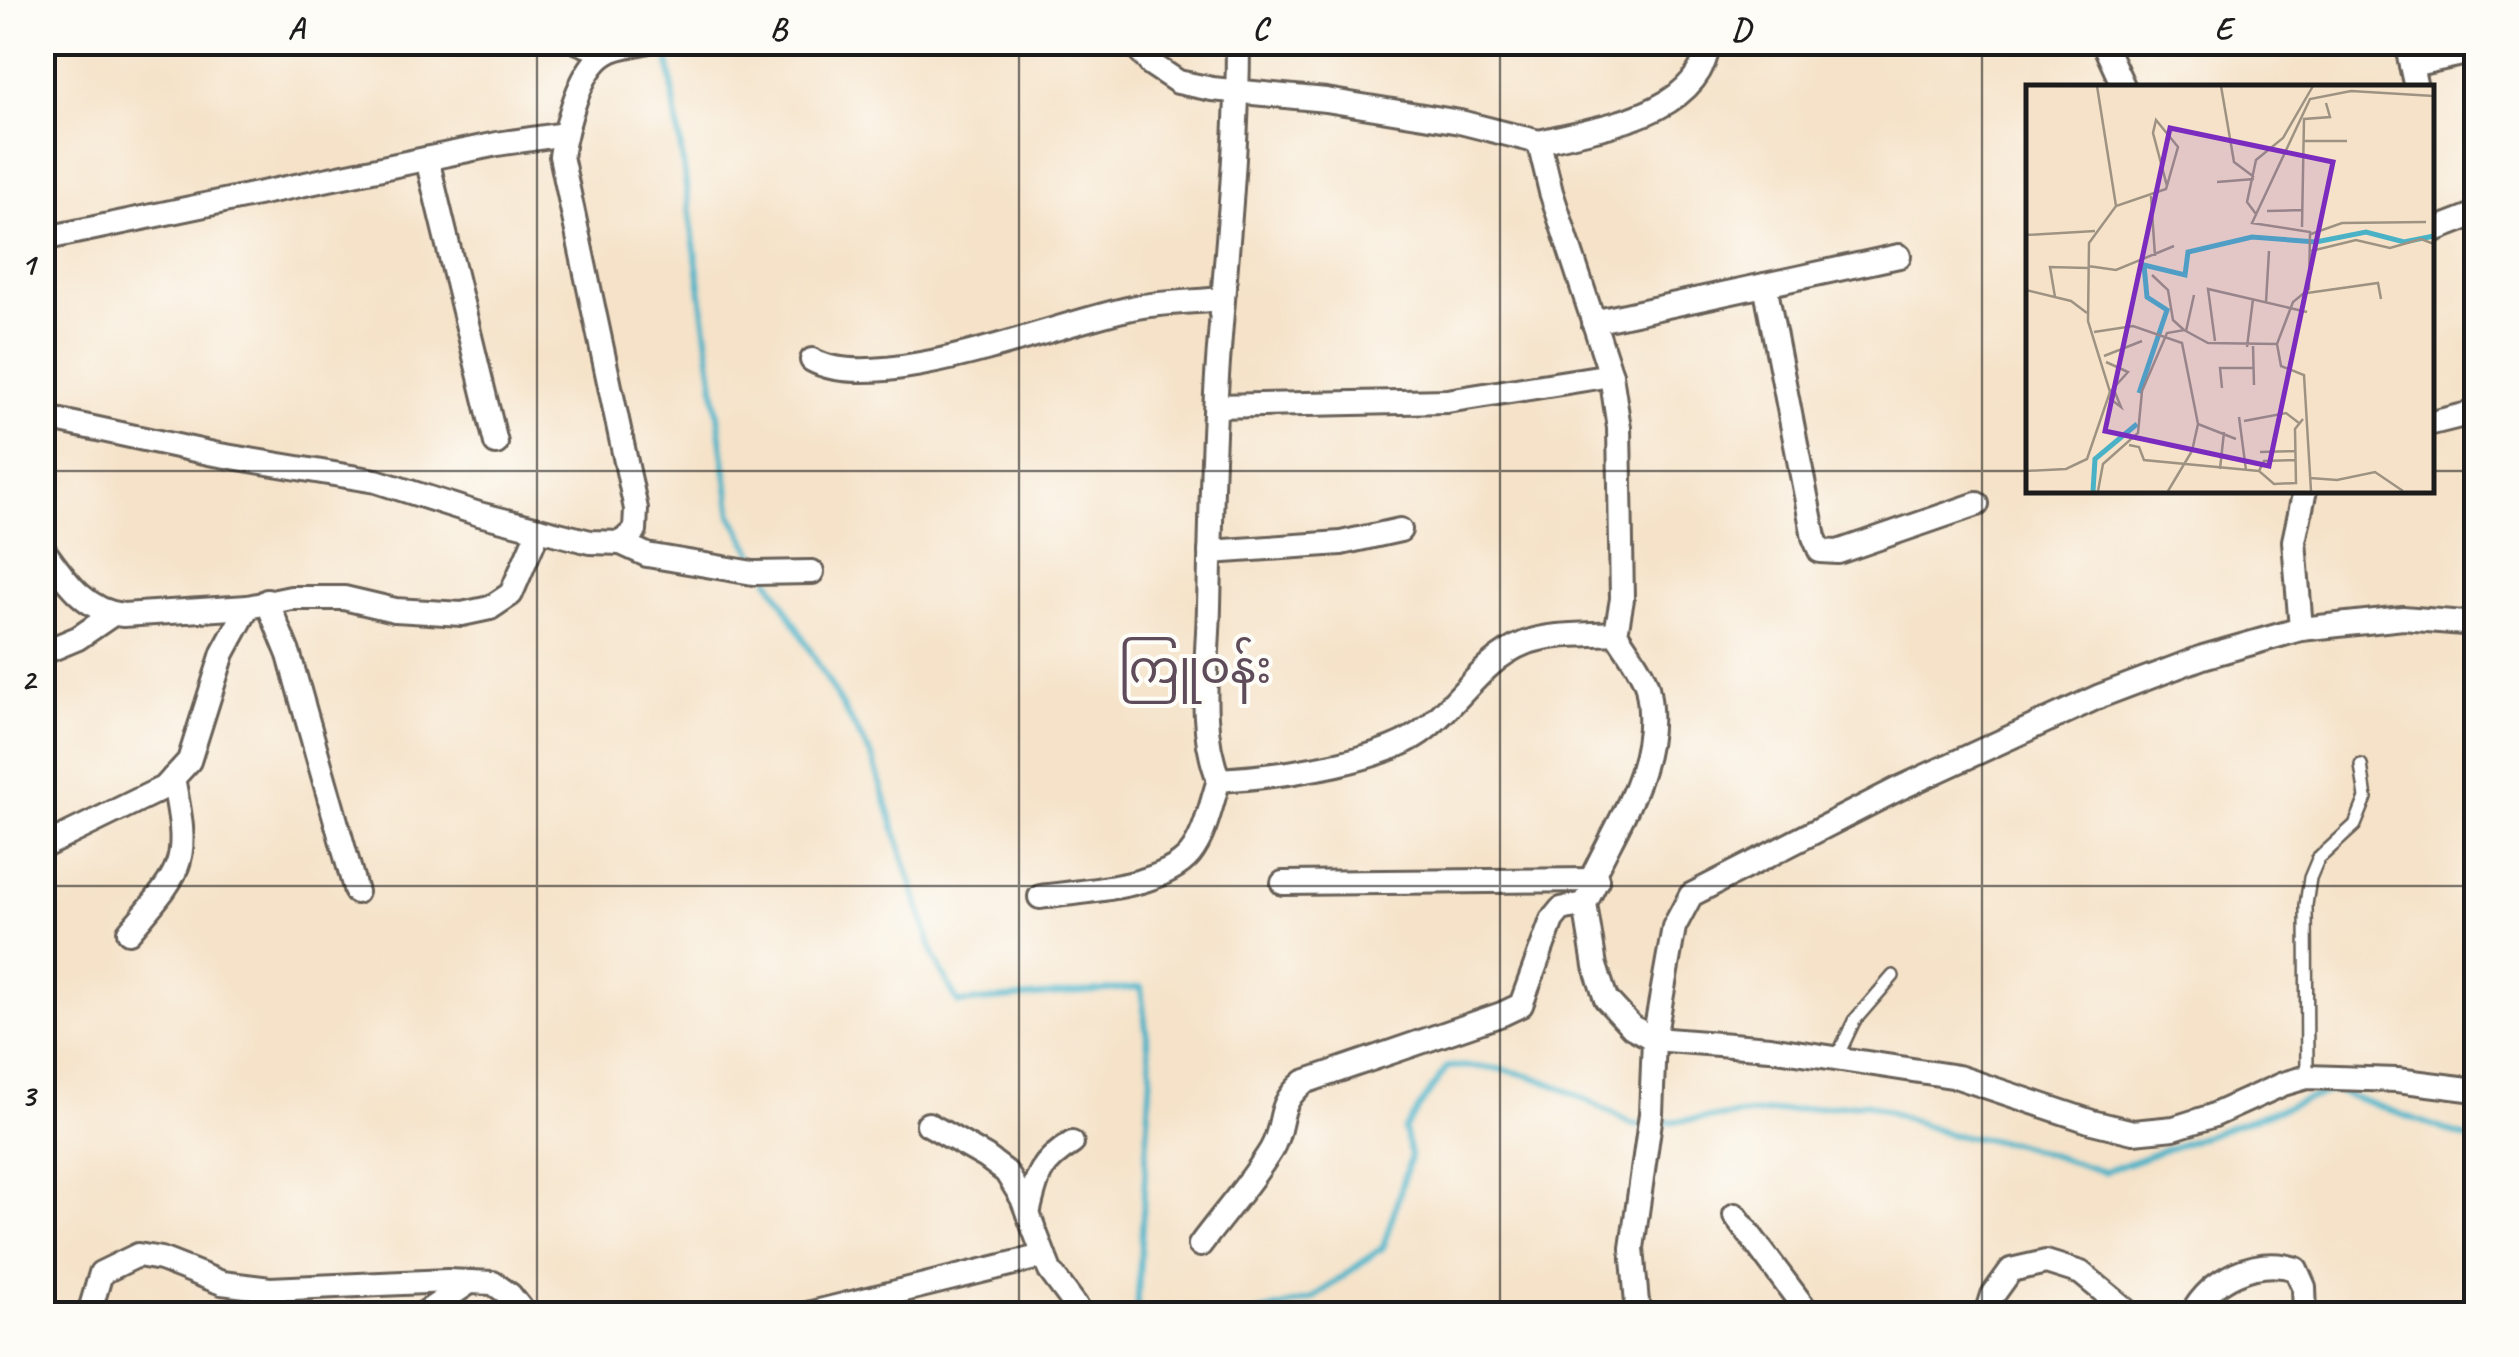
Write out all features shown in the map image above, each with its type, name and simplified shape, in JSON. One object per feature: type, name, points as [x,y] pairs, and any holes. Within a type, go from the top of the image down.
[{"type":"street","points":[[578,42],[606,53]]},
{"type":"street","points":[[621,543],[635,530],[636,509],[554,135],[594,63],[606,53],[645,42]]},
{"type":"street","points":[[1132,42],[1152,64],[1178,82],[1460,122],[1539,142],[1663,106],[1704,67],[1709,42]]},
{"type":"street","points":[[1040,897],[1144,881],[1180,863],[1199,838],[1218,780],[1209,756],[1207,725],[1210,552],[1238,42]]},
{"type":"street","points":[[2103,42],[2123,85]]},
{"type":"street","points":[[2411,65],[2476,50]]},
{"type":"street","points":[[42,238],[554,135]]},
{"type":"street","points":[[1539,142],[1551,192],[1611,375],[1619,428],[1622,599],[1616,633],[1646,685],[1650,740],[1638,786],[1595,871],[1597,880],[1585,904],[1595,966],[1606,999],[1632,1027],[1654,1039],[1770,1048],[1958,1077],[2133,1132],[2187,1124],[2308,1077],[2398,1080],[2476,1090]]},
{"type":"street","points":[[428,159],[496,443]]},
{"type":"street","points":[[2434,230],[2476,214]]},
{"type":"street","points":[[1593,322],[1899,256]]},
{"type":"street","points":[[1765,285],[1820,552],[1838,552],[1977,504]]},
{"type":"street","points":[[812,360],[829,370],[865,372],[958,356],[1132,308],[1223,298]]},
{"type":"street","points":[[1216,406],[1447,402],[1611,375]]},
{"type":"street","points":[[2434,422],[2476,412]]},
{"type":"street","points":[[42,417],[214,454],[376,481],[479,514],[590,542],[621,543],[648,555],[764,572],[812,572]]},
{"type":"street","points":[[2301,629],[2294,540],[2305,492]]},
{"type":"street","points":[[42,548],[90,605],[113,614],[344,598],[395,610],[462,614],[490,608],[511,594],[539,529]]},
{"type":"street","points":[[1210,552],[1341,543],[1400,530]]},
{"type":"street","points":[[42,847],[165,787],[189,762],[223,653],[257,604]]},
{"type":"street","points":[[257,604],[289,655],[356,892]]},
{"type":"street","points":[[42,653],[78,638],[113,614]]},
{"type":"street","points":[[1638,1314],[1632,1248],[1651,1114],[1654,1039],[1674,927],[1691,894],[1898,790],[2100,696],[2202,658],[2301,629],[2402,618],[2476,624]]},
{"type":"street","points":[[1218,780],[1347,761],[1384,750],[1419,733],[1500,657],[1524,644],[1546,638],[1616,633]]},
{"type":"street","points":[[130,932],[179,869],[184,840],[173,778]]},
{"type":"street","points":[[1283,883],[1597,880]]},
{"type":"street","points":[[1200,1244],[1274,1144],[1280,1112],[1291,1093],[1304,1082],[1521,1005],[1552,920],[1561,909],[1585,904]]},
{"type":"street","points":[[928,1124],[1006,1172],[1022,1198],[1050,1271],[1082,1314]]},
{"type":"street","points":[[1027,1218],[1038,1174],[1050,1156],[1072,1143]]},
{"type":"street","points":[[1735,1215],[1809,1314]]},
{"type":"street","points":[[89,1314],[101,1273],[138,1255],[161,1259],[222,1284],[270,1289],[493,1283],[510,1295],[524,1314]]},
{"type":"street","points":[[808,1314],[1044,1256]]},
{"type":"street","points":[[1987,1314],[2010,1270],[2046,1262],[2081,1274],[2131,1314]]},
{"type":"street","points":[[2192,1314],[2204,1294],[2222,1280],[2247,1270],[2282,1264],[2296,1269],[2304,1287],[2305,1314]]},
{"type":"street","points":[[422,1314],[470,1282]]},
{"type":"lane","points":[[2308,1077],[2306,905],[2310,878],[2318,859],[2355,825],[2366,798],[2361,765]]},
{"type":"lane","points":[[1836,1059],[1854,1021],[1893,976]]},
{"type":"waterway","points":[[666,42],[732,516],[762,568]]},
{"type":"waterway","points":[[769,579],[873,759],[934,956],[958,1003],[1141,987],[1151,1071],[1137,1314]]},
{"type":"waterway","points":[[1255,1314],[1312,1299],[1383,1247],[1411,1156],[1404,1130],[1447,1067],[1523,1074],[1566,1090],[1635,1125],[1642,1124]]},
{"type":"waterway","points":[[1655,1123],[1866,1103],[1947,1134],[2012,1143],[2104,1172],[2333,1090],[2476,1141]]},
{"type":"waterway","points":[[1166,1314],[1176,1310],[1203,1314]]},
{"type":"district","name":"ကြူဝန်း","points":[[1195,668]]}]
